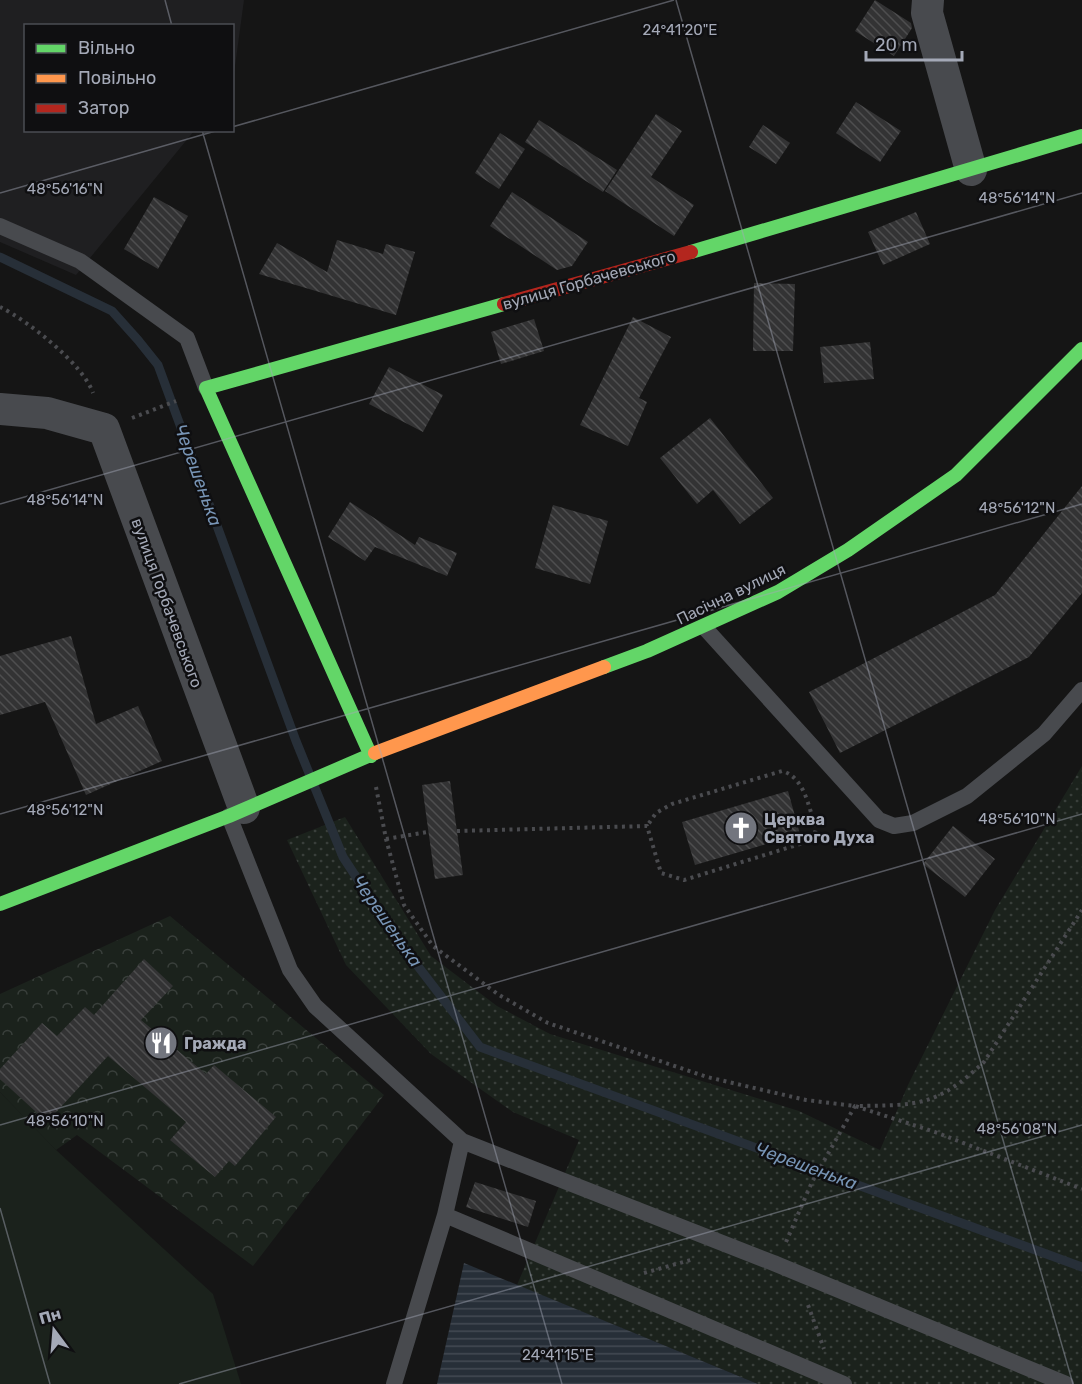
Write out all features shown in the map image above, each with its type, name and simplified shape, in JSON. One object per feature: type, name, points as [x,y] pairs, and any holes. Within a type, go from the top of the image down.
[{"type":"street","points":[[928,0],[927,13],[971,170]]},
{"type":"street","name":"вулиця Горбачевського","points":[[206,388],[811,218],[1082,136]]},
{"type":"street","name":"Пасічна вулиця","points":[[0,904],[236,812],[335,768],[704,627],[778,592],[848,550],[956,475],[1082,349]]},
{"type":"street","points":[[206,388],[371,756]]},
{"type":"street","points":[[0,409],[47,413],[104,429]]},
{"type":"street","name":"вулиця Горбачевського","points":[[104,429],[236,812]]},
{"type":"lane","points":[[0,226],[80,261],[186,338],[206,388]]},
{"type":"lane","points":[[704,627],[879,820],[894,826],[913,823],[967,796],[1044,734],[1082,690]]},
{"type":"lane","points":[[236,812],[290,970],[315,1006],[462,1140],[736,1247],[1066,1384]]},
{"type":"lane","points":[[394,1384],[445,1215],[462,1140]]},
{"type":"lane","points":[[445,1215],[840,1382]]},
{"type":"path","points":[[0,307],[18,316],[68,359],[90,386],[104,429],[188,397]]},
{"type":"path","points":[[371,756],[386,839],[404,904],[433,946],[500,995],[548,1023],[707,1077],[806,1100],[855,1106],[913,1105],[943,1095],[963,1082],[984,1062],[1082,910]]},
{"type":"path","points":[[782,771],[790,773],[799,781],[816,829],[816,837],[813,840],[684,880],[661,873],[647,826],[656,813],[672,804],[782,771]]},
{"type":"path","points":[[457,831],[647,826]]},
{"type":"path","points":[[386,839],[428,831]]},
{"type":"path","points":[[777,1264],[812,1182],[855,1106]]},
{"type":"path","points":[[855,1106],[935,1132],[1082,1189]]},
{"type":"path","points":[[605,1283],[736,1247]]},
{"type":"path","points":[[796,1272],[840,1382]]},
{"type":"shaded area","points":[[0,0],[244,0],[234,74],[234,24],[24,24],[24,132],[193,132],[76,275],[0,242]]},
{"type":"shaded area","points":[[464,1263],[758,1384],[437,1384]]},
{"type":"green space","points":[[1082,766],[1082,1384],[758,1384],[517,1285],[579,1140],[513,1112],[431,1054],[346,965],[287,840],[345,817],[431,956],[497,1006],[550,1034],[799,1111],[880,1150],[908,1085],[995,910]]},
{"type":"green space","name":"Гражда","points":[[170,916],[384,1095],[253,1266],[77,1135],[56,1150],[0,1092],[0,994]]},
{"type":"green space","points":[[0,1092],[56,1150],[213,1294],[241,1384],[0,1384]]},
{"type":"building","points":[[875,0],[911,23],[912,28],[894,56],[855,31]]},
{"type":"building","points":[[856,102],[901,131],[880,162],[836,133]]},
{"type":"building","points":[[656,114],[682,131],[651,177],[694,205],[674,236],[605,191]]},
{"type":"building","points":[[539,120],[617,170],[603,192],[525,142]]},
{"type":"building","points":[[763,125],[790,143],[776,164],[749,147]]},
{"type":"building","points":[[500,133],[525,149],[499,189],[475,173]]},
{"type":"building","points":[[512,192],[588,242],[572,266],[557,270],[490,226]]},
{"type":"building","points":[[154,197],[188,216],[158,269],[124,249]]},
{"type":"building","points":[[916,212],[930,244],[883,265],[868,232]]},
{"type":"building","points":[[337,240],[383,254],[386,244],[415,252],[396,315],[259,274],[277,243],[327,272]]},
{"type":"building","points":[[754,283],[795,284],[793,351],[753,351]]},
{"type":"building","points":[[633,317],[671,337],[639,398],[647,402],[628,446],[580,425]]},
{"type":"building","points":[[534,319],[544,351],[501,364],[491,332]]},
{"type":"building","points":[[870,342],[874,379],[824,383],[820,347]]},
{"type":"building","points":[[389,367],[443,395],[423,432],[369,404]]},
{"type":"building","points":[[710,418],[773,498],[740,524],[713,490],[697,504],[660,458]]},
{"type":"building","points":[[1082,486],[1082,593],[1029,657],[840,753],[809,692],[995,595]]},
{"type":"building","points":[[350,502],[415,545],[419,537],[457,553],[447,576],[375,547],[365,561],[328,537]]},
{"type":"building","points":[[553,505],[608,521],[590,584],[535,568]]},
{"type":"building","points":[[71,636],[96,724],[138,706],[162,761],[86,795],[45,702],[0,715],[0,656]]},
{"type":"building","points":[[450,781],[463,875],[435,879],[422,785]]},
{"type":"building","name":"Церква Святого Духа","points":[[788,791],[800,834],[695,865],[682,822]]},
{"type":"building","points":[[953,826],[995,859],[965,897],[923,864]]},
{"type":"building","points":[[144,959],[173,986],[141,1020],[206,1074],[214,1065],[276,1117],[235,1166],[229,1161],[215,1177],[170,1140],[186,1122],[108,1056],[47,1122],[0,1079],[0,1069],[42,1023],[57,1036],[85,1007],[94,1015]]},
{"type":"building","points":[[475,1182],[536,1201],[528,1227],[466,1207]]},
{"type":"waterway","name":"Черешенька","points":[[0,257],[112,311],[158,365],[296,741],[343,857],[397,939],[480,1047],[1082,1267]]},
{"type":"traffic: fast","points":[[691,252],[1082,136]]},
{"type":"traffic: fast","points":[[371,756],[206,388],[504,304]]},
{"type":"traffic: fast","points":[[604,667],[647,651],[778,592],[848,550],[956,475],[1082,349]]},
{"type":"traffic: fast","points":[[0,904],[229,816],[375,753]]},
{"type":"traffic: slow","points":[[375,753],[604,667]]},
{"type":"traffic: jam","points":[[504,304],[691,252]]},
{"type":"place","name":"Церква Святого Духа","points":[[741,828]]},
{"type":"place","name":"Гражда","points":[[161,1043]]}]
